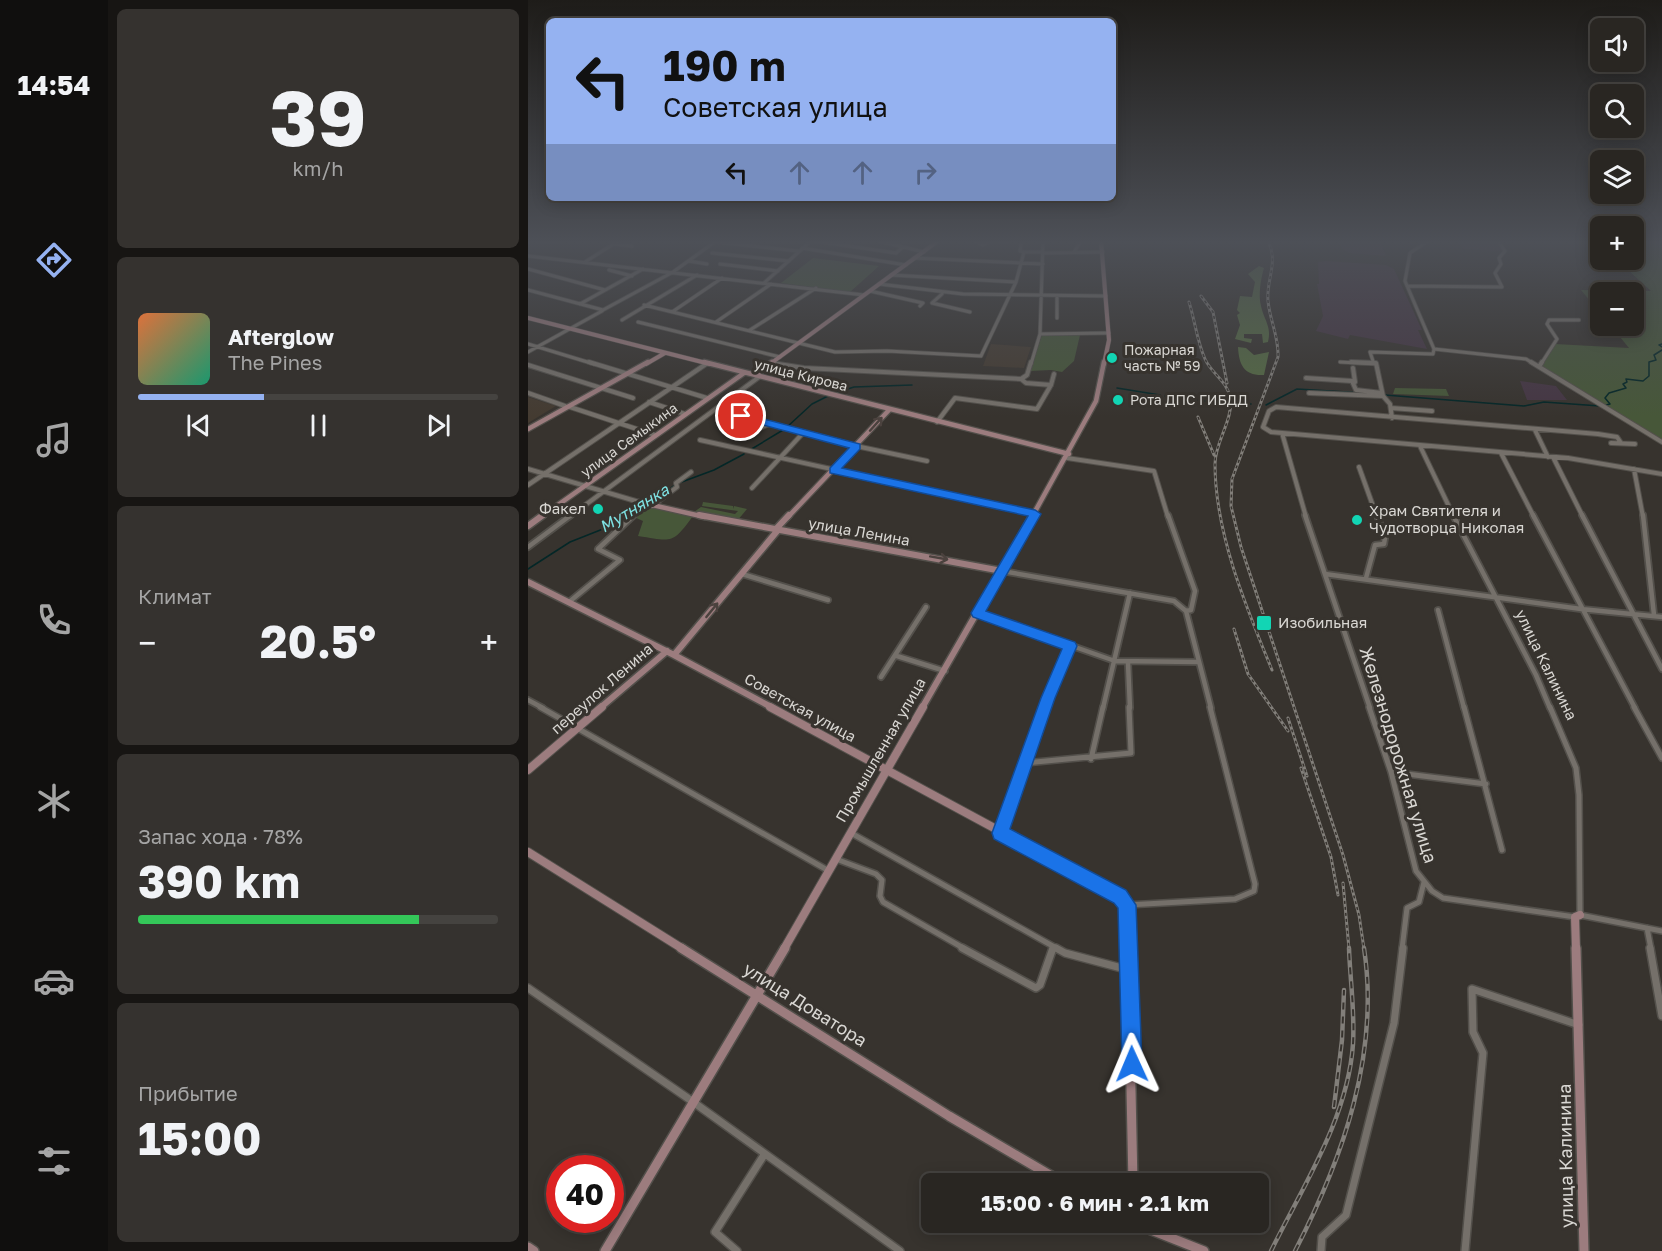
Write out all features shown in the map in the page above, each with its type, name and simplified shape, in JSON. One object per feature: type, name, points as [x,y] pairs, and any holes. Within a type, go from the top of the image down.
[{"type":"street","points":[[563,299],[604,310]]},
{"type":"street","points":[[580,304],[588,299]]},
{"type":"street","points":[[528,352],[623,299]]},
{"type":"street","points":[[622,320],[654,299]]},
{"type":"street","points":[[672,312],[691,299]]},
{"type":"street","points":[[717,322],[749,299]]},
{"type":"street","points":[[749,330],[798,299]]},
{"type":"street","points":[[528,547],[858,299]]},
{"type":"street","points":[[907,299],[923,303],[920,306]]},
{"type":"street","points":[[936,299],[932,303],[970,312]]},
{"type":"street","points":[[644,305],[797,344],[839,352],[887,351],[981,357],[1007,299]]},
{"type":"street","points":[[1021,380],[1027,375],[1040,334],[1041,299]]},
{"type":"street","points":[[1057,299],[1057,318]]},
{"type":"street","name":"Промышленная улица","points":[[605,1251],[694,1105],[888,772],[1068,456],[1096,401],[1109,333],[1106,299]]},
{"type":"street","points":[[1382,395],[1373,361],[1369,357],[1370,352],[1433,354],[1434,349],[1413,299]]},
{"type":"street","name":"улица Кирова","points":[[528,318],[1068,456],[1154,471],[1160,479],[1169,520],[1174,528],[1195,591],[1191,610],[1186,611]]},
{"type":"street","points":[[1539,367],[1557,339],[1547,324],[1549,320],[1580,321]]},
{"type":"street","points":[[638,322],[780,357]]},
{"type":"street","points":[[1040,334],[1109,333]]},
{"type":"street","points":[[528,344],[707,398]]},
{"type":"street","points":[[1434,349],[1504,354],[1526,359],[1662,442]]},
{"type":"street","points":[[528,429],[665,353]]},
{"type":"street","points":[[1340,362],[1373,361]]},
{"type":"street","points":[[772,363],[793,368],[1021,380],[1026,383],[1052,385]]},
{"type":"street","points":[[528,364],[633,398]]},
{"type":"street","points":[[528,485],[706,364]]},
{"type":"street","points":[[1353,368],[1358,391],[1382,395],[1389,400],[1392,418]]},
{"type":"street","name":"улица Семыкина","points":[[528,526],[744,373]]},
{"type":"street","points":[[936,422],[955,398],[1037,409],[1052,385],[1054,374]]},
{"type":"street","points":[[1306,378],[1355,382]]},
{"type":"street","points":[[528,393],[656,435]]},
{"type":"street","points":[[1310,393],[1382,395]]},
{"type":"street","points":[[649,402],[685,414]]},
{"type":"street","points":[[1621,443],[1617,437],[1598,434],[1272,408],[1263,427],[1271,432],[1551,457],[1662,474]]},
{"type":"street","points":[[1391,408],[1432,411]]},
{"type":"street","name":"переулок Ленина","points":[[528,770],[670,653],[742,574],[777,530],[889,410]]},
{"type":"street","points":[[741,416],[856,446],[927,461]]},
{"type":"street","points":[[748,433],[769,424]]},
{"type":"street","points":[[1535,430],[1662,669]]},
{"type":"street","points":[[752,488],[803,433]]},
{"type":"street","name":"Железнодорожная улица","points":[[1282,433],[1299,496],[1391,772],[1416,871],[1424,882],[1419,902],[1407,908],[1394,1023],[1346,1215],[1322,1237],[1321,1251]]},
{"type":"street","points":[[700,440],[1035,514]]},
{"type":"street","points":[[1611,443],[1635,444]]},
{"type":"street","name":"улица Калинина","points":[[1420,446],[1536,675],[1576,768],[1579,795],[1577,916],[1584,1251]]},
{"type":"street","points":[[1501,453],[1581,609],[1662,758]]},
{"type":"street","points":[[1359,467],[1385,538],[1384,544],[1375,545],[1366,570],[1366,578]]},
{"type":"street","name":"улица Ленина","points":[[528,469],[646,504],[777,530],[1174,601],[1186,611]]},
{"type":"street","points":[[1634,469],[1641,494],[1654,615]]},
{"type":"street","points":[[646,504],[673,492],[677,484],[691,472]]},
{"type":"street","points":[[569,602],[620,560],[598,549],[639,510]]},
{"type":"street","points":[[742,574],[828,600]]},
{"type":"street","points":[[1325,574],[1581,609],[1662,616]]},
{"type":"street","name":"Советская улица","points":[[528,582],[670,653],[1120,896],[1127,905]]},
{"type":"street","points":[[1091,759],[1130,593]]},
{"type":"street","points":[[880,677],[897,656],[926,607]]},
{"type":"street","points":[[1438,610],[1502,850]]},
{"type":"street","points":[[1133,1173],[1127,905],[1235,899],[1254,891],[1255,884],[1186,611]]},
{"type":"street","points":[[978,613],[1115,661],[1128,663],[1198,662]]},
{"type":"street","points":[[1000,833],[1048,698],[1070,646]]},
{"type":"street","points":[[897,656],[945,671]]},
{"type":"street","points":[[1025,763],[1091,759],[1131,753],[1128,663]]},
{"type":"street","points":[[528,700],[829,871]]},
{"type":"street","points":[[1391,772],[1486,784]]},
{"type":"street","points":[[851,833],[1053,946],[1088,961],[1130,970]]},
{"type":"street","name":"улица Доватора","points":[[528,852],[949,1116],[1046,1173]]},
{"type":"street","points":[[836,859],[876,874],[882,880],[880,896],[883,902],[1030,987],[1036,988],[1040,984],[1053,946]]},
{"type":"street","points":[[1424,882],[1443,898],[1577,916],[1662,931]]},
{"type":"street","points":[[1647,928],[1662,1016]]},
{"type":"street","points":[[528,988],[689,1099],[694,1105],[900,1251]]},
{"type":"street","points":[[1465,1251],[1483,1053],[1473,1032],[1472,989],[1580,1026]]},
{"type":"street","points":[[737,1251],[715,1232],[764,1155]]},
{"type":"street","points":[[1159,1233],[1204,1251]]},
{"type":"street","points":[[528,1246],[534,1251]]},
{"type":"shaded area","points":[[1320,299],[1408,299],[1422,330],[1418,330],[1427,349],[1350,335],[1348,339],[1316,331],[1323,316]]},
{"type":"shaded area","points":[[991,344],[1031,347],[1024,368],[983,366]]},
{"type":"shaded area","points":[[1520,381],[1556,386],[1567,400],[1527,400]]},
{"type":"shaded area","points":[[528,397],[556,406],[528,423]]},
{"type":"green space","points":[[1239,299],[1260,299],[1268,328],[1268,342],[1263,343],[1262,334],[1244,334],[1244,338],[1252,339],[1251,343],[1235,339],[1240,325],[1237,315],[1240,313],[1237,310]]},
{"type":"green space","points":[[1644,299],[1662,299],[1662,441],[1542,365],[1555,344],[1629,348],[1619,336],[1644,336]]},
{"type":"green space","points":[[1042,335],[1080,335],[1074,361],[1062,372],[1030,371]]},
{"type":"green space","points":[[1238,347],[1246,348],[1254,355],[1269,352],[1264,375],[1252,374],[1244,368]]},
{"type":"green space","points":[[1395,388],[1446,389],[1449,396],[1393,394]]},
{"type":"green space","points":[[703,502],[733,506],[733,509],[734,506],[747,509],[737,521],[736,517],[736,521],[694,512],[701,507],[735,514],[738,511],[702,506]]},
{"type":"green space","points":[[647,506],[693,516],[680,532],[670,539],[638,536],[643,521],[634,517]]},
{"type":"waterway","points":[[1662,344],[1659,345],[1662,347]]},
{"type":"waterway","points":[[1606,405],[1610,404],[1605,398],[1609,393],[1626,388],[1623,384],[1627,382],[1626,379],[1643,381],[1649,376],[1649,362],[1656,360],[1654,355],[1662,350]]},
{"type":"waterway","name":"Мутнянка","points":[[835,393],[854,387],[912,385]]},
{"type":"waterway","points":[[1117,388],[1160,395]]},
{"type":"waterway","points":[[1266,405],[1297,389],[1364,393]]},
{"type":"waterway","name":"Мутнянка","points":[[787,427],[812,404],[830,395]]},
{"type":"waterway","points":[[1385,395],[1524,406],[1544,402],[1600,406]]},
{"type":"waterway","points":[[1165,396],[1228,404]]},
{"type":"waterway","points":[[1232,404],[1237,403]]},
{"type":"waterway","points":[[1245,404],[1251,404]]},
{"type":"waterway","name":"Мутнянка","points":[[750,450],[783,430]]},
{"type":"waterway","name":"Мутнянка","points":[[679,483],[714,470],[744,454]]},
{"type":"waterway","name":"Мутнянка","points":[[650,503],[675,485]]},
{"type":"waterway","name":"Мутнянка","points":[[528,569],[570,542],[608,527],[645,505]]},
{"type":"railway","points":[[1204,299],[1213,312],[1227,383]]},
{"type":"railway","points":[[1268,299],[1278,357],[1232,479],[1231,506],[1241,547],[1343,855],[1359,915],[1364,949]]},
{"type":"railway","points":[[1189,302],[1205,359],[1226,386],[1230,397],[1231,406],[1216,455],[1216,490],[1226,543],[1234,569],[1272,670]]},
{"type":"railway","points":[[1198,417],[1214,455]]},
{"type":"railway","points":[[1234,629],[1248,674],[1288,731]]},
{"type":"railway","points":[[1288,718],[1307,776]]},
{"type":"railway","points":[[1301,768],[1331,857],[1338,895]]},
{"type":"railway","points":[[1343,883],[1349,949]]},
{"type":"railway","points":[[1271,1251],[1322,1151],[1343,1098],[1353,1044],[1349,948]]},
{"type":"railway","points":[[1295,1251],[1328,1179],[1354,1104],[1367,1027],[1368,988],[1364,948]]},
{"type":"railway","points":[[1334,1107],[1342,1040],[1344,990]]},
{"type":"place","name":"Пожарная часть № 59","points":[[1112,358]]},
{"type":"place","name":"Рота ДПС ГИБДД","points":[[1118,400]]},
{"type":"place","name":"Факел","points":[[598,509]]},
{"type":"place","name":"Храм Святителя и Чудотворца Николая","points":[[1357,520]]},
{"type":"place","name":"Изобильная","points":[[1264,623]]},
{"type":"route","points":[[741,416],[856,446],[834,470],[1035,514],[978,613],[1070,646],[1048,698],[1000,833],[1120,896],[1127,905],[1132,1064]]}]
